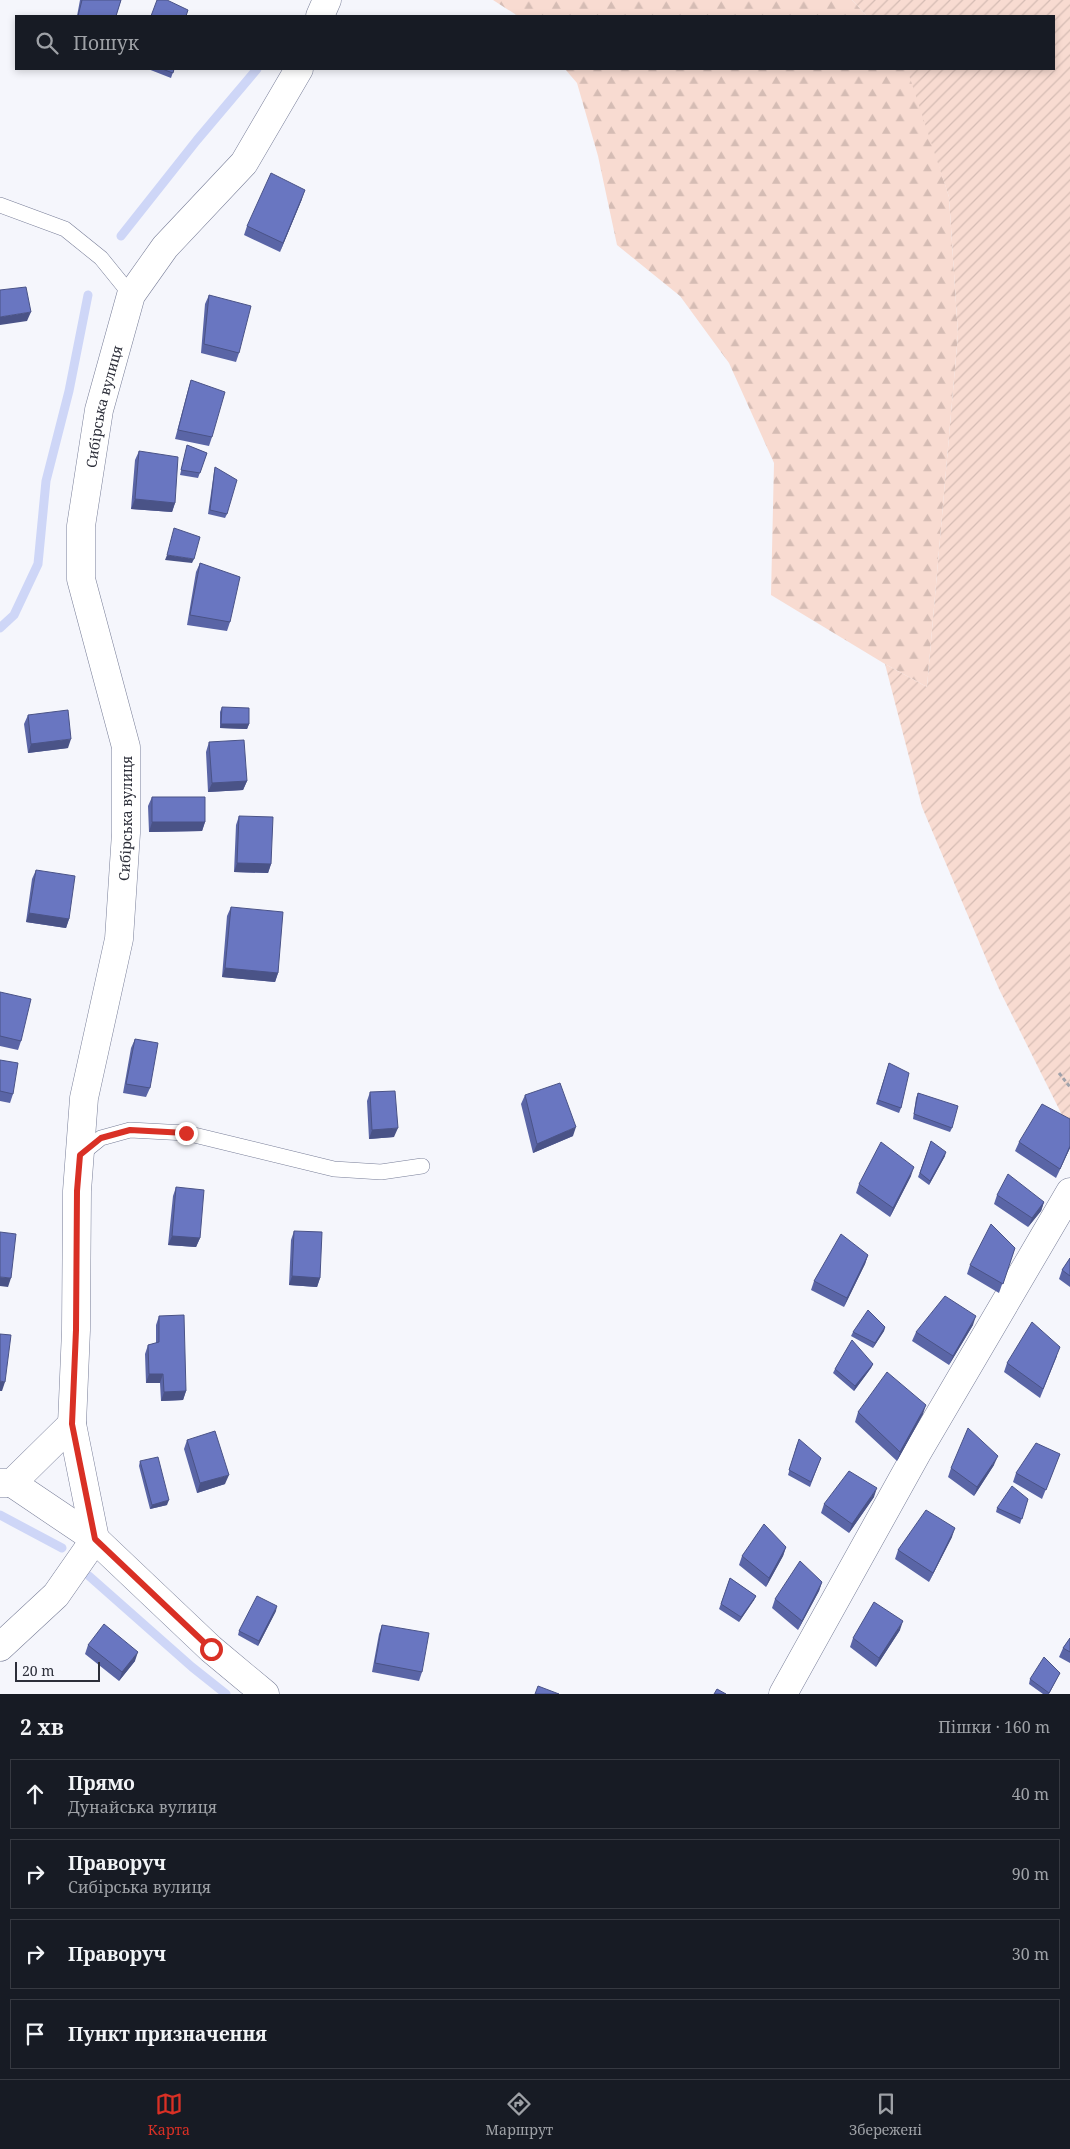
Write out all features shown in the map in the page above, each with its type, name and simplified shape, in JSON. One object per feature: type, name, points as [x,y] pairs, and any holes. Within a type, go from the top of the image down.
[{"type":"street","points":[[320,15],[327,0]]},
{"type":"street","name":"Сибірська вулиця","points":[[95,1539],[72,1424],[76,1330],[77,1191],[84,1098],[119,939],[126,833],[126,747],[81,580],[82,526],[99,410],[131,295],[165,247],[244,163],[298,70]]},
{"type":"street","points":[[782,1694],[916,1453],[1070,1192]]},
{"type":"street","points":[[72,1424],[6,1483],[95,1539],[211,1649],[265,1694]]},
{"type":"street","points":[[0,1647],[56,1595],[95,1539]]},
{"type":"lane","points":[[0,205],[64,229],[101,258],[131,295]]},
{"type":"lane","points":[[80,1155],[101,1138],[130,1130],[186,1133],[334,1169],[381,1172],[422,1166]]},
{"type":"path","points":[[1059,1073],[1070,1087]]},
{"type":"green space","points":[[493,0],[852,0],[866,15],[516,15]]},
{"type":"green space","points":[[852,0],[1070,0],[1070,1131],[999,989],[922,807],[885,664],[927,687],[958,334],[949,197],[907,70],[1055,70],[1055,15],[866,15]]},
{"type":"green space","points":[[566,70],[908,70],[910,72],[949,197],[958,334],[927,687],[885,664],[771,595],[774,463],[729,363],[680,296],[617,245],[598,156],[577,83]]},
{"type":"building","points":[[82,0],[121,0],[116,15],[78,15]]},
{"type":"building","points":[[157,0],[167,0],[188,10],[186,15],[151,15]]},
{"type":"building","points":[[271,173],[305,190],[283,243],[247,226]]},
{"type":"building","points":[[26,287],[31,312],[0,317],[0,290]]},
{"type":"building","points":[[209,295],[251,306],[239,353],[204,344]]},
{"type":"building","points":[[191,380],[225,392],[212,437],[178,430]]},
{"type":"building","points":[[187,445],[207,453],[200,473],[181,470]]},
{"type":"building","points":[[139,451],[178,457],[175,503],[135,499]]},
{"type":"building","points":[[215,467],[237,480],[227,514],[210,510]]},
{"type":"building","points":[[174,528],[200,537],[194,559],[167,555]]},
{"type":"building","points":[[200,563],[240,577],[230,622],[190,615]]},
{"type":"building","points":[[222,707],[249,708],[249,724],[221,724]]},
{"type":"building","points":[[68,710],[71,739],[31,744],[28,715]]},
{"type":"building","points":[[244,740],[247,781],[212,783],[209,742]]},
{"type":"building","points":[[152,797],[205,797],[205,822],[152,822]]},
{"type":"building","points":[[239,816],[273,817],[271,864],[237,863]]},
{"type":"building","points":[[36,870],[75,876],[69,919],[29,913]]},
{"type":"building","points":[[231,907],[283,912],[278,973],[225,968]]},
{"type":"building","points":[[0,992],[31,999],[21,1041],[0,1036]]},
{"type":"building","points":[[135,1039],[158,1043],[150,1088],[126,1084]]},
{"type":"building","points":[[0,1060],[18,1063],[13,1094],[0,1091]]},
{"type":"building","points":[[889,1063],[909,1073],[901,1108],[878,1100]]},
{"type":"building","points":[[560,1083],[576,1127],[537,1144],[525,1095]]},
{"type":"building","points":[[395,1091],[398,1128],[372,1130],[370,1092]]},
{"type":"building","points":[[918,1093],[958,1106],[952,1128],[914,1114]]},
{"type":"building","points":[[1042,1104],[1070,1119],[1070,1146],[1060,1169],[1019,1142]]},
{"type":"building","points":[[931,1141],[946,1152],[930,1181],[920,1173]]},
{"type":"building","points":[[881,1142],[914,1167],[893,1208],[859,1184]]},
{"type":"building","points":[[1008,1174],[1044,1202],[1032,1218],[997,1195]]},
{"type":"building","points":[[176,1187],[204,1190],[200,1238],[172,1236]]},
{"type":"building","points":[[991,1224],[1015,1248],[1003,1284],[970,1265]]},
{"type":"building","points":[[294,1231],[322,1232],[320,1278],[292,1276]]},
{"type":"building","points":[[0,1232],[16,1234],[11,1278],[0,1277]]},
{"type":"building","points":[[841,1234],[868,1255],[847,1298],[814,1281]]},
{"type":"building","points":[[1070,1258],[1070,1276],[1062,1270]]},
{"type":"building","points":[[945,1296],[976,1316],[953,1356],[916,1332]]},
{"type":"building","points":[[868,1310],[885,1327],[875,1343],[853,1332]]},
{"type":"building","points":[[184,1315],[186,1391],[164,1392],[163,1374],[149,1374],[148,1345],[159,1342],[159,1316]]},
{"type":"building","points":[[1032,1322],[1060,1347],[1043,1389],[1007,1363]]},
{"type":"building","points":[[0,1334],[11,1335],[5,1382],[0,1381]]},
{"type":"building","points":[[852,1340],[873,1364],[855,1386],[835,1369]]},
{"type":"building","points":[[887,1372],[926,1405],[900,1452],[858,1412]]},
{"type":"building","points":[[968,1428],[998,1456],[977,1487],[951,1468]]},
{"type":"building","points":[[215,1431],[229,1475],[200,1483],[187,1440]]},
{"type":"building","points":[[799,1439],[821,1458],[811,1482],[789,1470]]},
{"type":"building","points":[[1036,1443],[1060,1454],[1046,1490],[1016,1473]]},
{"type":"building","points":[[158,1457],[169,1500],[152,1505],[140,1461]]},
{"type":"building","points":[[849,1471],[877,1488],[852,1524],[824,1504]]},
{"type":"building","points":[[1012,1486],[1028,1499],[1022,1519],[997,1508]]},
{"type":"building","points":[[926,1510],[955,1528],[933,1573],[898,1550]]},
{"type":"building","points":[[764,1524],[786,1547],[769,1578],[742,1556]]},
{"type":"building","points":[[800,1561],[822,1582],[802,1621],[775,1599]]},
{"type":"building","points":[[730,1578],[756,1596],[741,1617],[721,1604]]},
{"type":"building","points":[[257,1596],[277,1606],[259,1641],[239,1631]]},
{"type":"building","points":[[874,1602],[903,1621],[879,1658],[853,1638]]},
{"type":"building","points":[[104,1624],[138,1652],[122,1672],[88,1645]]},
{"type":"building","points":[[382,1625],[429,1633],[422,1672],[375,1663]]},
{"type":"building","points":[[1070,1638],[1070,1652],[1063,1648]]},
{"type":"building","points":[[1044,1657],[1060,1673],[1049,1693],[1030,1679]]},
{"type":"building","points":[[538,1686],[559,1694],[535,1694]]},
{"type":"building","points":[[717,1689],[726,1694],[714,1694]]},
{"type":"waterway","points":[[121,236],[197,140],[256,70]]},
{"type":"waterway","points":[[0,628],[14,615],[38,564],[46,481],[69,391],[88,295]]},
{"type":"waterway","points":[[0,1515],[62,1548]]},
{"type":"waterway","points":[[89,1576],[192,1667],[226,1694]]},
{"type":"route","points":[[186,1133],[130,1130],[101,1138],[80,1155],[77,1191],[76,1330],[72,1424],[95,1539],[211,1649]]}]
